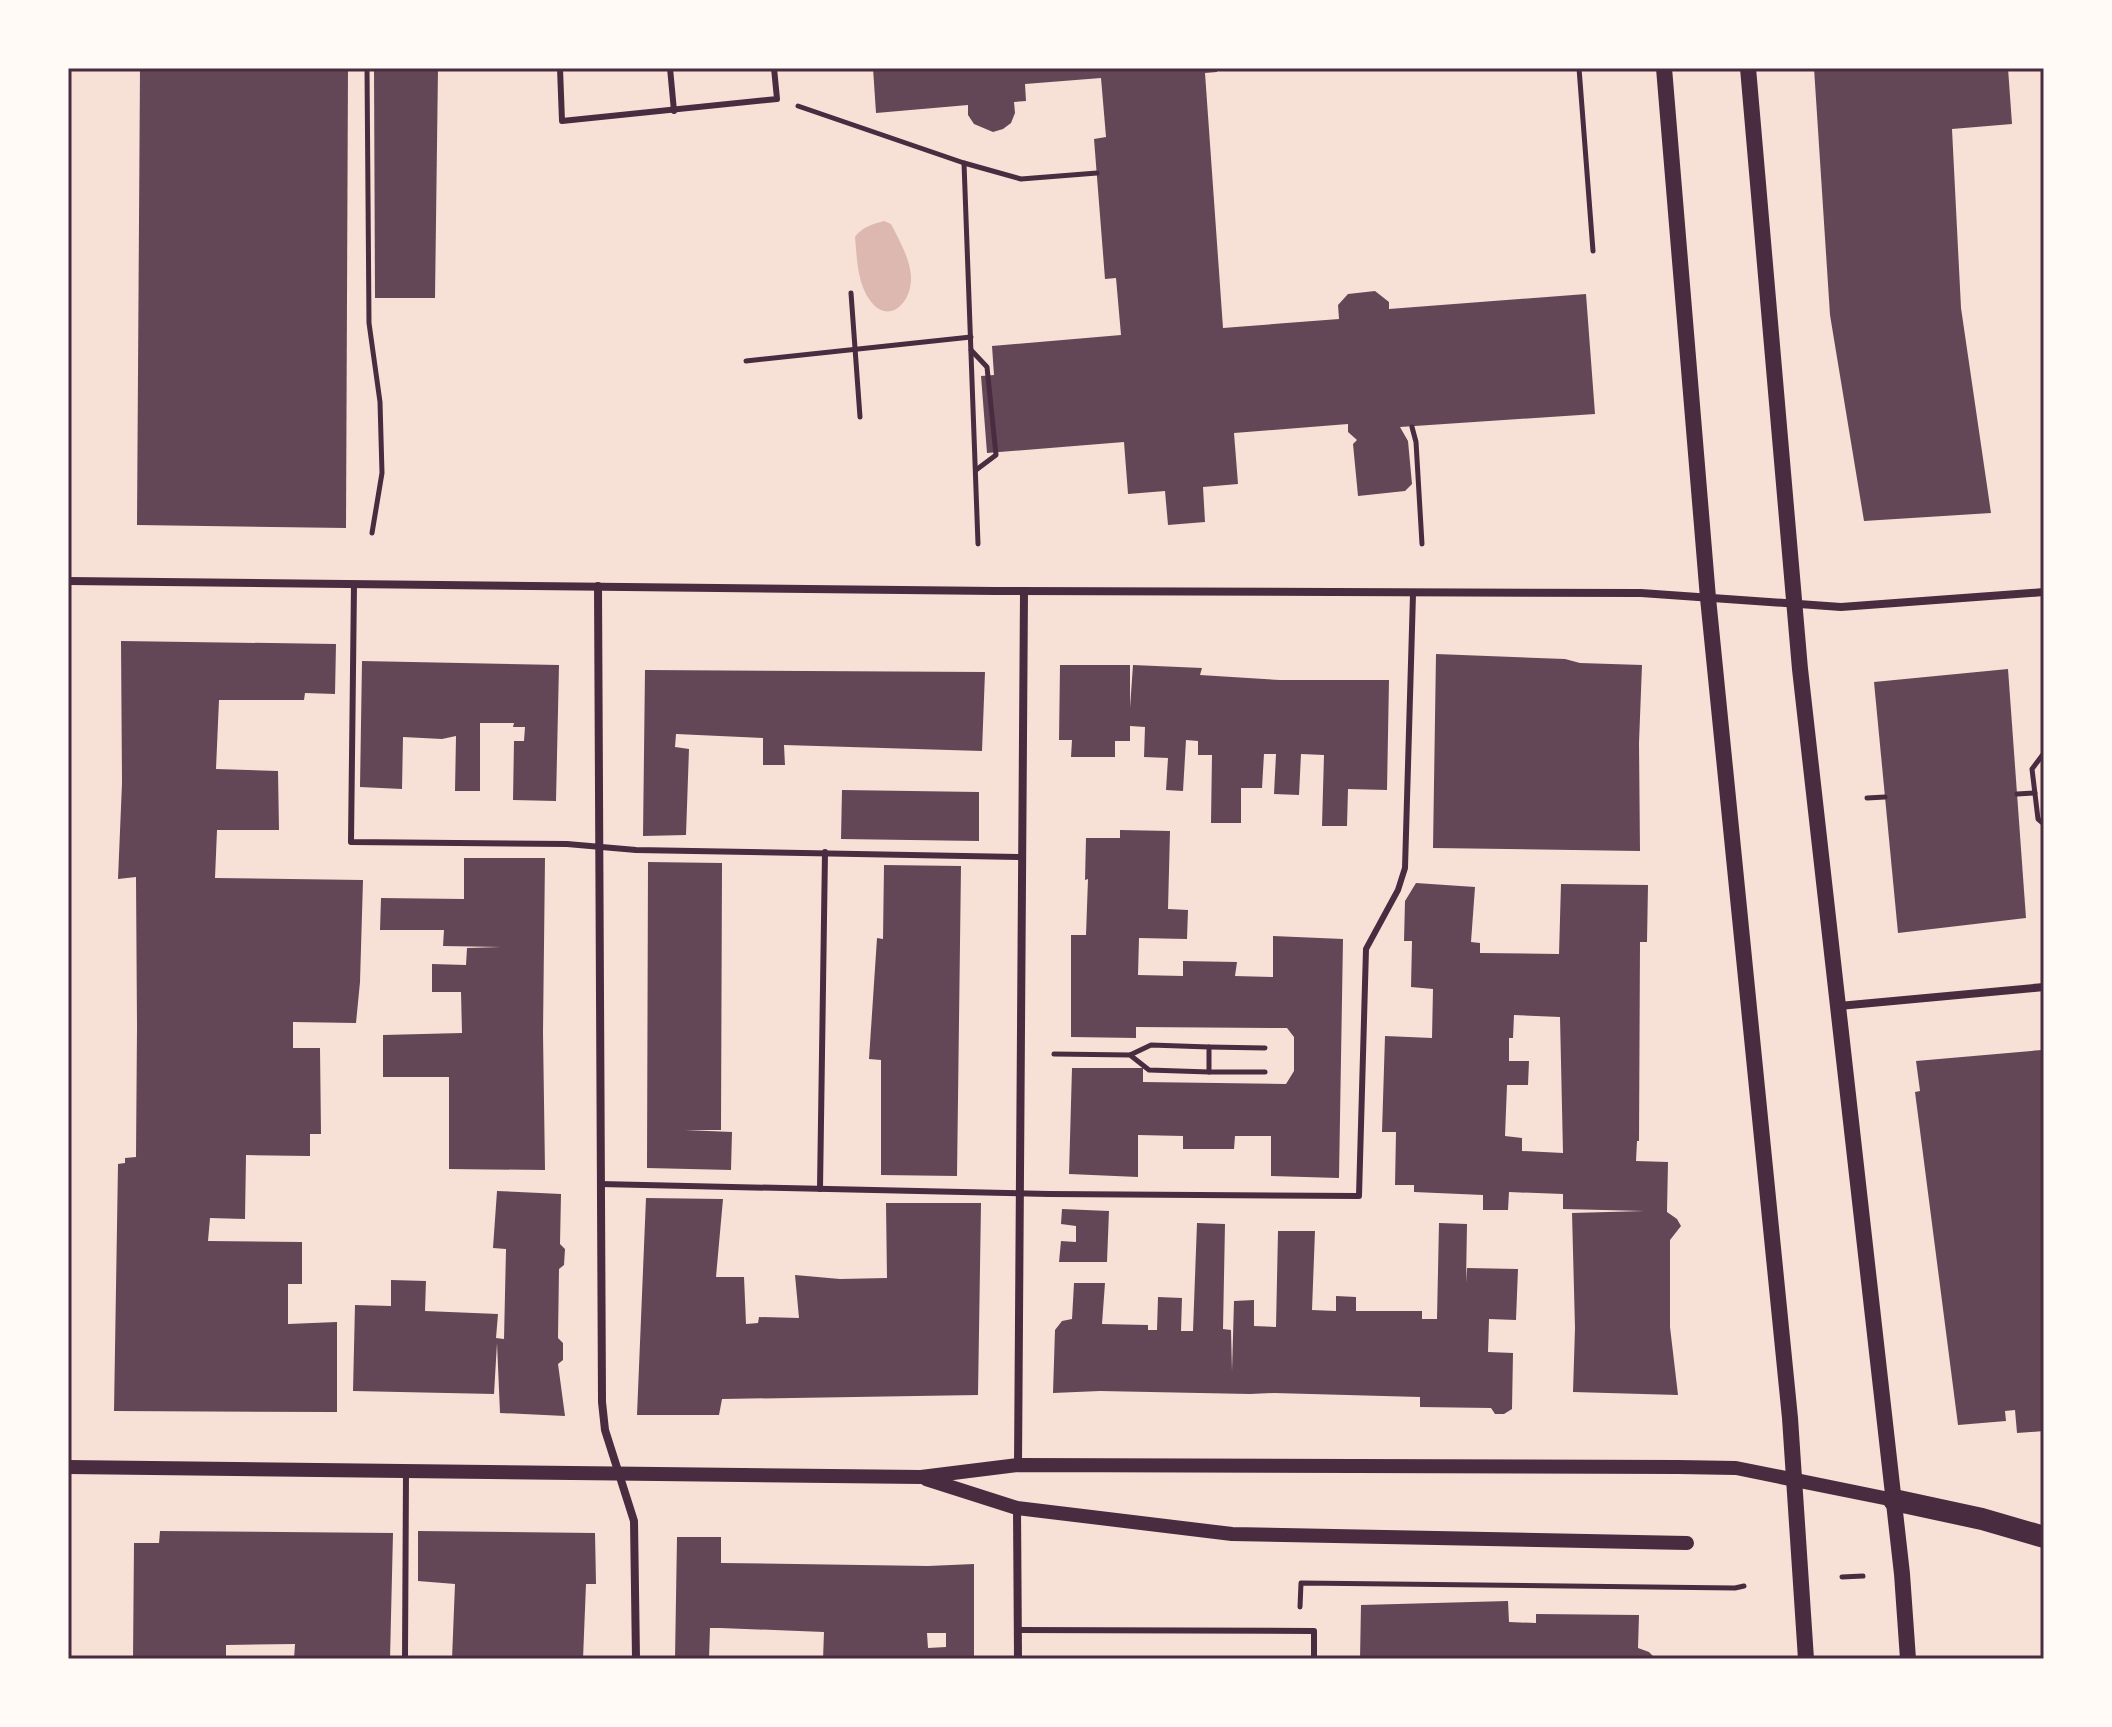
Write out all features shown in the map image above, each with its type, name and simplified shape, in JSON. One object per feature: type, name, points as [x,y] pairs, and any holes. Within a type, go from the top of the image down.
[{"type":"highway","points":[[1894,1500],[1982,1519],[2044,1537]]},
{"type":"main road","points":[[1664,68],[1708,598],[1795,1478],[1806,1659]]},
{"type":"main road","points":[[1748,68],[1800,669],[1894,1500],[1908,1659]]},
{"type":"street","points":[[68,581],[1413,594],[1630,593],[1796,606],[1859,607],[2044,592]]},
{"type":"street","points":[[598,586],[602,1417],[617,1474],[634,1521],[636,1659]]},
{"type":"street","points":[[1018,1465],[1024,591]]},
{"type":"street","points":[[1839,1006],[2044,987]]},
{"type":"street","points":[[68,1467],[921,1477],[1018,1465],[1694,1467],[1736,1468],[1894,1500]]},
{"type":"street","points":[[921,1477],[1017,1508],[1232,1534],[1687,1543]]},
{"type":"street","points":[[1017,1508],[1018,1659]]},
{"type":"lane","points":[[560,68],[562,121],[777,99],[774,68]]},
{"type":"lane","points":[[670,68],[674,111]]},
{"type":"lane","points":[[354,584],[351,842],[1022,857]]},
{"type":"lane","points":[[600,1184],[1359,1196],[1366,949],[1398,890],[1405,868],[1413,594]]},
{"type":"lane","points":[[820,1189],[825,852]]},
{"type":"lane","points":[[405,1659],[406,1472]]},
{"type":"lane","points":[[1018,1630],[1314,1631],[1314,1659]]},
{"type":"path","points":[[367,68],[369,323],[380,402],[382,473],[372,533]]},
{"type":"path","points":[[1579,68],[1593,251]]},
{"type":"path","points":[[777,99],[964,163],[1021,179],[1097,173]]},
{"type":"path","points":[[964,163],[978,544]]},
{"type":"path","points":[[851,293],[860,417]]},
{"type":"path","points":[[746,361],[971,337]]},
{"type":"path","points":[[971,350],[987,367],[993,402],[996,455],[975,471]]},
{"type":"path","points":[[1412,427],[1416,442],[1422,544]]},
{"type":"path","points":[[2044,753],[2032,769],[2038,819],[2044,824]]},
{"type":"path","points":[[2017,794],[2035,793]]},
{"type":"path","points":[[1867,798],[1885,797]]},
{"type":"path","points":[[1054,1054],[1130,1055],[1151,1045],[1265,1048]]},
{"type":"path","points":[[1209,1047],[1209,1072]]},
{"type":"path","points":[[1130,1055],[1149,1070],[1265,1072]]},
{"type":"path","points":[[1842,1577],[1863,1576]]},
{"type":"path","points":[[1300,1615],[1301,1583],[1744,1586]]},
{"type":"shaded area","points":[[884,221],[891,224],[901,243],[911,277],[908,295],[898,308],[891,311],[876,307],[865,292],[858,269],[855,237],[864,228]]},
{"type":"building","points":[[140,68],[348,68],[346,528],[137,525]]},
{"type":"building","points":[[374,68],[438,68],[435,298],[375,298]]},
{"type":"building","points":[[873,68],[1217,68],[1217,72],[1205,73],[1223,328],[1339,319],[1338,305],[1348,294],[1375,291],[1389,302],[1389,309],[1586,294],[1595,414],[1400,427],[1408,441],[1412,484],[1405,491],[1358,496],[1353,444],[1357,440],[1348,432],[1348,424],[1234,433],[1238,484],[1203,487],[1205,522],[1168,525],[1165,491],[1128,494],[1124,442],[987,453],[981,376],[994,375],[992,346],[1121,335],[1116,278],[1105,279],[1094,139],[1106,137],[1101,78],[1025,84],[1026,101],[1014,102],[1015,113],[1011,123],[993,132],[974,124],[968,115],[968,105],[876,113]]},
{"type":"building","points":[[1814,68],[2008,68],[2012,124],[1952,129],[1961,308],[1991,513],[1864,521],[1830,315]]},
{"type":"building","points":[[121,641],[336,644],[335,694],[305,693],[304,700],[219,700],[216,769],[278,771],[279,830],[217,830],[215,878],[363,880],[356,1023],[293,1022],[293,1048],[320,1048],[321,1134],[310,1134],[310,1156],[246,1155],[245,1219],[210,1218],[208,1241],[302,1242],[302,1284],[288,1284],[288,1324],[337,1322],[337,1412],[114,1411],[118,1164],[125,1163],[125,1158],[136,1157],[136,877],[118,879],[122,783]]},
{"type":"building","points":[[1436,654],[1642,665],[1640,851],[1433,848]]},
{"type":"building","points":[[362,661],[559,665],[556,801],[513,800],[514,741],[524,741],[525,727],[513,727],[514,723],[480,723],[480,791],[455,791],[456,736],[442,739],[403,737],[402,789],[360,787]]},
{"type":"building","points":[[1060,665],[1130,665],[1130,708],[1133,665],[1202,668],[1200,675],[1280,680],[1389,680],[1387,790],[1348,789],[1347,826],[1322,826],[1324,755],[1301,754],[1299,795],[1274,794],[1276,754],[1264,754],[1262,788],[1241,788],[1241,823],[1211,823],[1212,755],[1198,755],[1198,741],[1186,740],[1183,791],[1166,790],[1168,758],[1144,757],[1145,727],[1130,726],[1130,741],[1115,741],[1115,757],[1071,757],[1072,740],[1059,740]]},
{"type":"building","points":[[2008,669],[2026,918],[1898,933],[1874,682]]},
{"type":"building","points":[[645,670],[985,672],[982,751],[784,745],[785,765],[763,765],[763,738],[676,734],[675,747],[689,749],[686,835],[643,836]]},
{"type":"building","points":[[842,790],[979,792],[979,841],[841,839]]},
{"type":"building","points":[[1120,830],[1170,831],[1168,909],[1188,910],[1187,939],[1139,938],[1138,975],[1183,976],[1183,961],[1237,962],[1235,976],[1273,977],[1273,936],[1343,939],[1339,1178],[1271,1176],[1271,1136],[1235,1136],[1234,1149],[1183,1149],[1183,1136],[1138,1135],[1138,1177],[1069,1174],[1072,1068],[1143,1068],[1143,1082],[1286,1084],[1294,1071],[1294,1037],[1287,1028],[1136,1027],[1136,1038],[1071,1037],[1071,935],[1086,935],[1086,838],[1120,838]]},
{"type":"building","points":[[464,858],[545,858],[545,1170],[449,1169],[449,1077],[383,1077],[383,1035],[462,1033],[461,992],[432,992],[432,964],[466,965],[467,948],[501,947],[443,946],[444,930],[380,930],[381,898],[464,899]]},
{"type":"building","points":[[648,862],[722,863],[721,1130],[685,1130],[732,1132],[731,1170],[647,1168]]},
{"type":"building","points":[[884,865],[961,866],[957,1176],[881,1175],[881,1060],[869,1059],[877,938],[883,939]]},
{"type":"building","points":[[1416,883],[1475,887],[1471,942],[1480,943],[1480,953],[1559,954],[1561,884],[1648,885],[1647,942],[1640,942],[1639,1141],[1636,1161],[1668,1162],[1667,1212],[1681,1226],[1670,1240],[1670,1327],[1678,1395],[1573,1392],[1572,1213],[1644,1211],[1563,1209],[1563,1194],[1509,1192],[1508,1210],[1483,1210],[1483,1195],[1414,1192],[1414,1185],[1395,1185],[1396,1132],[1382,1132],[1385,1036],[1432,1038],[1433,989],[1411,987],[1412,941],[1404,941],[1405,901]],"holes":[[[1514,1015],[1560,1017],[1563,1153],[1522,1151],[1522,1138],[1505,1136],[1507,1085],[1528,1085],[1529,1061],[1509,1061],[1509,1038],[1513,1038]]]},
{"type":"building","points":[[2042,1050],[2044,1431],[2017,1433],[2015,1410],[2005,1411],[2006,1421],[1958,1425],[1915,1092],[1920,1091],[1916,1061]]},
{"type":"building","points":[[497,1191],[561,1194],[560,1244],[565,1249],[564,1265],[559,1269],[558,1338],[563,1343],[563,1360],[558,1364],[565,1416],[500,1413],[497,1343],[494,1394],[353,1391],[355,1305],[391,1306],[391,1280],[426,1281],[425,1311],[498,1314],[496,1338],[504,1339],[506,1249],[493,1248]]},
{"type":"building","points":[[646,1198],[723,1199],[716,1277],[744,1277],[746,1324],[758,1323],[759,1317],[799,1318],[795,1275],[840,1279],[887,1278],[886,1203],[981,1203],[978,1395],[722,1399],[719,1415],[637,1415]]},
{"type":"building","points":[[1062,1209],[1109,1211],[1107,1262],[1059,1262],[1061,1241],[1076,1242],[1076,1226],[1061,1224]]},
{"type":"building","points":[[1197,1223],[1225,1224],[1223,1329],[1231,1330],[1232,1371],[1234,1301],[1254,1300],[1254,1326],[1276,1327],[1278,1231],[1315,1231],[1312,1310],[1336,1311],[1336,1296],[1356,1297],[1356,1311],[1422,1311],[1422,1319],[1437,1319],[1439,1223],[1467,1224],[1466,1283],[1467,1268],[1518,1269],[1516,1320],[1489,1319],[1488,1352],[1513,1353],[1512,1409],[1504,1414],[1495,1414],[1491,1408],[1420,1407],[1420,1397],[1100,1391],[1053,1393],[1055,1330],[1062,1321],[1072,1319],[1074,1283],[1105,1283],[1102,1324],[1148,1325],[1148,1330],[1157,1330],[1158,1297],[1182,1298],[1181,1331],[1193,1331]]},
{"type":"building","points":[[160,1531],[393,1533],[390,1659],[294,1659],[295,1644],[226,1645],[226,1659],[133,1659],[134,1543],[159,1543]]},
{"type":"building","points":[[418,1531],[595,1533],[596,1584],[586,1584],[583,1659],[452,1659],[455,1584],[418,1581]]},
{"type":"building","points":[[677,1537],[721,1537],[721,1563],[974,1564],[974,1659],[823,1659],[824,1632],[710,1628],[709,1659],[675,1659]],"holes":[[[927,1633],[946,1633],[946,1647],[928,1648]]]},
{"type":"building","points":[[1508,1601],[1509,1622],[1536,1623],[1536,1614],[1639,1615],[1638,1648],[1656,1659],[1360,1659],[1361,1605]]}]
